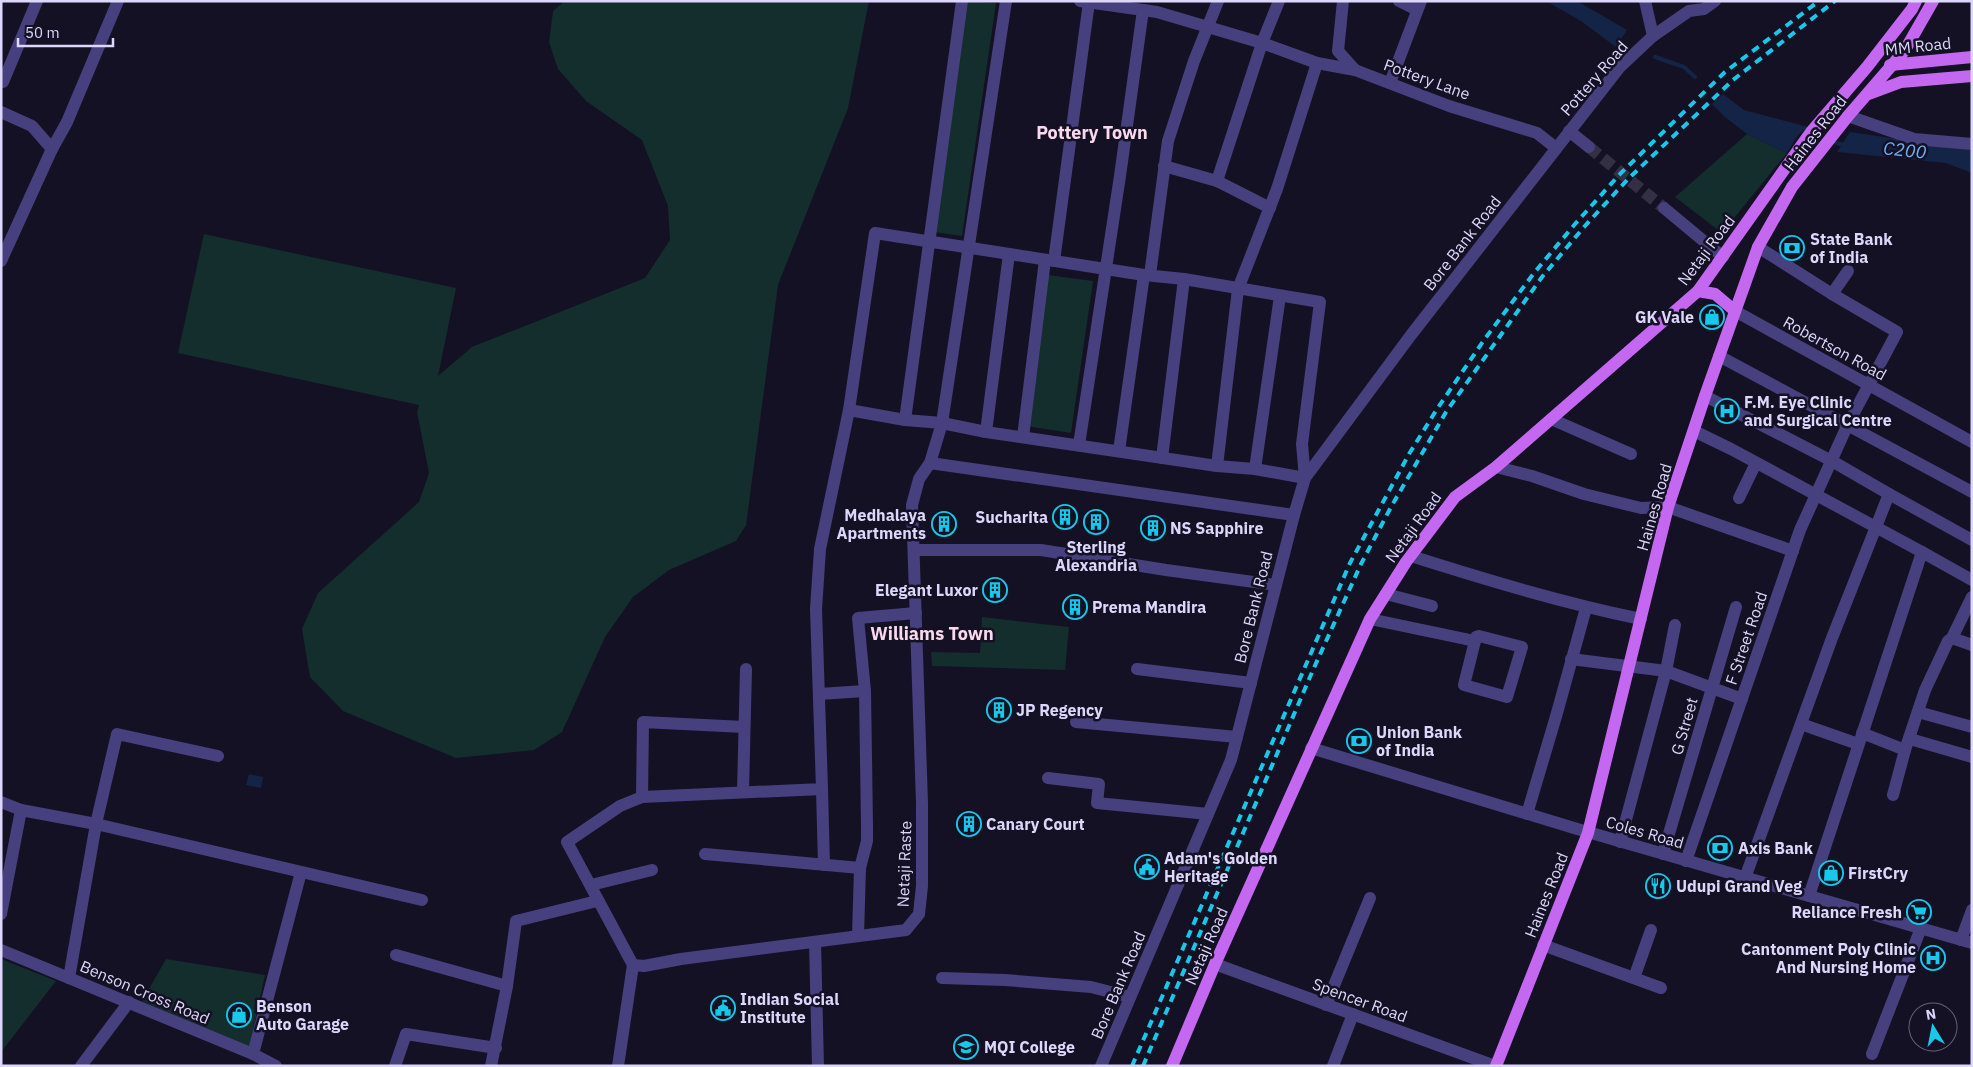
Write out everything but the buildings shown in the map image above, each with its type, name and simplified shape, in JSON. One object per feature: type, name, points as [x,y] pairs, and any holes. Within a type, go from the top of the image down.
[{"type":"main road","points":[[1867,67],[1912,9],[1916,1]]},
{"type":"main road","name":"Haines Road","points":[[1496,1066],[1588,832],[1668,507],[1734,311],[1758,247],[1792,188],[1848,116],[1905,50],[1933,1]]},
{"type":"main road","name":"MM Road","points":[[1867,67],[1972,57]]},
{"type":"main road","name":"Netaji Road","points":[[1172,1066],[1215,964],[1370,619],[1411,556],[1455,497],[1496,467],[1698,291],[1808,137],[1867,67]]},
{"type":"main road","name":"MM Road","points":[[1864,97],[1886,86],[1901,82],[1972,76]]},
{"type":"main road","points":[[1698,291],[1715,294],[1734,311]]},
{"type":"street","points":[[3,82],[37,1]]},
{"type":"street","points":[[1,261],[52,149],[67,122],[118,1]]},
{"type":"street","points":[[905,420],[962,1]]},
{"type":"street","name":"Netaji Raste","points":[[633,965],[644,966],[906,930],[919,914],[922,886],[922,803],[915,550],[912,506],[919,479],[930,463],[942,423],[1006,1]]},
{"type":"street","points":[[1118,451],[1168,141],[1194,61],[1218,1]]},
{"type":"street","points":[[1216,181],[1262,43],[1279,1]]},
{"type":"street","name":"Pottery Lane","points":[[1343,1],[1338,51],[1355,70],[1449,106],[1537,133],[1556,148]]},
{"type":"street","points":[[1390,84],[1419,6],[1399,1]]},
{"type":"street","points":[[1645,1],[1645,44]]},
{"type":"street","name":"Pottery Road","points":[[1533,176],[1618,68],[1692,6],[1704,9],[1715,1]]},
{"type":"street","points":[[1022,437],[1050,260],[1084,2],[1157,12],[1262,43],[1317,63],[1355,70]]},
{"type":"street","points":[[1079,445],[1143,10]]},
{"type":"street","points":[[1217,466],[1238,289],[1270,208],[1317,63]]},
{"type":"street","points":[[1,112],[32,126],[52,149]]},
{"type":"street","points":[[1848,116],[1914,139],[1972,144]]},
{"type":"street","points":[[1569,131],[1589,147]]},
{"type":"street","points":[[1164,166],[1216,181],[1270,208]]},
{"type":"street","name":"Bore Bank Road","points":[[1101,1066],[1231,760],[1305,478],[1411,335],[1533,176]]},
{"type":"street","points":[[1664,208],[1723,257]]},
{"type":"street","points":[[824,864],[816,609],[820,549],[849,410],[875,233],[1106,269],[1184,279],[1320,302],[1302,444],[1305,478],[986,432],[942,423],[905,420],[849,410]]},
{"type":"street","points":[[1758,247],[1832,294],[1848,271]]},
{"type":"street","points":[[986,432],[1009,254]]},
{"type":"street","points":[[1162,458],[1184,279]]},
{"type":"street","name":"F Street Road","points":[[1686,861],[1793,551],[1848,424],[1896,332],[1832,294]]},
{"type":"street","points":[[1255,470],[1280,296]]},
{"type":"street","name":"Robertson Road","points":[[1734,311],[1972,442]]},
{"type":"street","points":[[1719,356],[1972,492]]},
{"type":"street","points":[[1705,396],[1832,461],[1972,540]]},
{"type":"street","points":[[1550,419],[1631,454]]},
{"type":"street","points":[[1694,431],[1876,526],[1972,580]]},
{"type":"street","points":[[930,463],[1294,515]]},
{"type":"street","points":[[1739,498],[1756,463]]},
{"type":"street","points":[[1496,467],[1532,476],[1584,494],[1640,508],[1668,507],[1793,551]]},
{"type":"street","points":[[1745,878],[1832,638],[1889,494]]},
{"type":"street","points":[[915,550],[1041,550],[1276,585]]},
{"type":"street","points":[[1809,896],[1922,552]]},
{"type":"street","points":[[1411,556],[1586,608],[1641,620]]},
{"type":"street","points":[[1386,594],[1432,606]]},
{"type":"street","points":[[1893,795],[1925,690],[1948,641],[1952,638],[1972,597]]},
{"type":"street","name":"G Street","points":[[1663,854],[1736,607]]},
{"type":"street","points":[[1527,814],[1586,608]]},
{"type":"street","points":[[858,936],[860,868],[867,841],[865,691],[858,618],[916,613]]},
{"type":"street","points":[[1370,619],[1475,641]]},
{"type":"street","points":[[1620,842],[1666,671],[1675,625]]},
{"type":"street","points":[[1479,636],[1522,648],[1507,697],[1464,685],[1475,641],[1476,637],[1479,636]]},
{"type":"street","points":[[1952,638],[1972,645]]},
{"type":"street","points":[[1571,659],[1666,671],[1742,698]]},
{"type":"street","points":[[743,792],[746,669]]},
{"type":"street","points":[[1137,669],[1251,683]]},
{"type":"street","points":[[819,694],[865,691]]},
{"type":"street","points":[[1918,712],[1972,727]]},
{"type":"street","points":[[642,797],[643,722],[744,728]]},
{"type":"street","points":[[1076,722],[1237,737]]},
{"type":"street","points":[[1800,724],[1860,738],[1907,744],[1972,756]]},
{"type":"street","points":[[69,978],[96,824],[117,734],[218,756]]},
{"type":"street","name":"Coles Road","points":[[1311,748],[1620,842],[1966,941]]},
{"type":"street","points":[[1048,778],[1099,784],[1097,803],[1208,814]]},
{"type":"street","points":[[618,1066],[633,965],[567,842],[620,806],[642,797],[822,789]]},
{"type":"street","points":[[1,802],[21,810],[96,824],[422,900]]},
{"type":"street","points":[[1,914],[21,810]]},
{"type":"street","points":[[705,854],[860,868]]},
{"type":"street","points":[[591,885],[652,870]]},
{"type":"street","points":[[253,1054],[301,872]]},
{"type":"street","points":[[1326,1005],[1370,898]]},
{"type":"street","points":[[491,1066],[507,986],[516,921],[597,900]]},
{"type":"street","points":[[1966,941],[1972,910]]},
{"type":"street","points":[[1872,1054],[1921,928]]},
{"type":"street","points":[[1634,978],[1652,930]]},
{"type":"street","points":[[815,942],[818,1066]]},
{"type":"street","points":[[1543,945],[1661,988]]},
{"type":"street","name":"Benson Cross Road","points":[[1,950],[253,1054],[276,1066]]},
{"type":"street","points":[[396,955],[507,986]]},
{"type":"street","name":"Spencer Road","points":[[1215,964],[1496,1066]]},
{"type":"street","points":[[942,978],[1006,980],[1091,987],[1130,996]]},
{"type":"street","points":[[81,1066],[129,1002]]},
{"type":"street","points":[[1333,1066],[1353,1014]]},
{"type":"street","points":[[394,1066],[406,1034],[496,1048]]},
{"type":"green space","points":[[565,1],[869,1],[848,108],[778,285],[746,525],[736,541],[669,570],[633,597],[605,637],[562,732],[534,750],[456,758],[343,711],[310,677],[302,629],[318,593],[419,502],[429,473],[417,412],[419,405],[178,353],[204,234],[456,288],[438,376],[472,347],[645,278],[670,240],[668,206],[642,140],[586,101],[558,69],[549,42],[553,11]]},
{"type":"green space","points":[[967,1],[996,3],[962,236],[934,232]]},
{"type":"green space","points":[[1747,134],[1787,153],[1722,233],[1675,197]]},
{"type":"green space","points":[[1048,275],[1093,281],[1071,433],[1026,426]]},
{"type":"green space","points":[[982,617],[1069,627],[1065,670],[932,666],[931,652],[980,653]]},
{"type":"green space","points":[[1,959],[56,981],[1,1052]]},
{"type":"green space","points":[[166,959],[265,975],[249,1049],[142,1001]]},
{"type":"water","points":[[1546,1],[1577,1],[1627,30],[1616,47],[1581,21]]},
{"type":"water","points":[[1723,94],[1744,110],[1808,127],[1798,135],[1787,153],[1747,134],[1725,117],[1712,104]]},
{"type":"water","points":[[1850,132],[1972,150],[1972,173],[1946,163],[1837,152]]},
{"type":"water","points":[[249,774],[263,777],[261,788],[246,785]]},
{"type":"waterway","name":"C200","points":[[1655,57],[1684,67],[1695,77]]},
{"type":"waterway","name":"C200","points":[[1836,143],[1846,145]]},
{"type":"tunnel","points":[[1589,147],[1664,208]]},
{"type":"railway","points":[[1132,1066],[1350,563],[1409,454],[1437,409],[1484,340],[1534,273],[1620,174],[1725,72],[1819,1]]},
{"type":"railway","points":[[1143,1066],[1313,670],[1361,564],[1391,507],[1446,412],[1542,277],[1628,179],[1733,80],[1835,1]]},
{"type":"place","name":"State Bank of India","points":[[1792,248]]},
{"type":"place","name":"GK Vale","points":[[1712,317]]},
{"type":"place","name":"F.M. Eye Clinic and Surgical Centre","points":[[1727,411]]},
{"type":"place","name":"Sucharita","points":[[1065,517]]},
{"type":"place","name":"Sterling Alexandria","points":[[1096,522]]},
{"type":"place","name":"Medhalaya Apartments","points":[[944,524]]},
{"type":"place","name":"NS Sapphire","points":[[1153,528]]},
{"type":"place","name":"Elegant Luxor","points":[[995,590]]},
{"type":"place","name":"Prema Mandira","points":[[1075,607]]},
{"type":"place","name":"JP Regency","points":[[999,710]]},
{"type":"place","name":"Union Bank of India","points":[[1359,741]]},
{"type":"place","name":"Canary Court","points":[[969,824]]},
{"type":"place","name":"Axis Bank","points":[[1720,848]]},
{"type":"place","name":"Adam's Golden Heritage","points":[[1147,867]]},
{"type":"place","name":"FirstCry","points":[[1831,873]]},
{"type":"place","name":"Udupi Grand Veg","points":[[1658,886]]},
{"type":"place","name":"Reliance Fresh","points":[[1919,912]]},
{"type":"place","name":"Cantonment Poly Clinic And Nursing Home","points":[[1933,958]]},
{"type":"place","name":"Indian Social Institute","points":[[723,1008]]},
{"type":"place","name":"Benson Auto Garage","points":[[239,1015]]},
{"type":"place","name":"MQI College","points":[[966,1047]]},
{"type":"district","name":"Pottery Town","points":[[1092,132]]},
{"type":"district","name":"Williams Town","points":[[932,633]]}]
